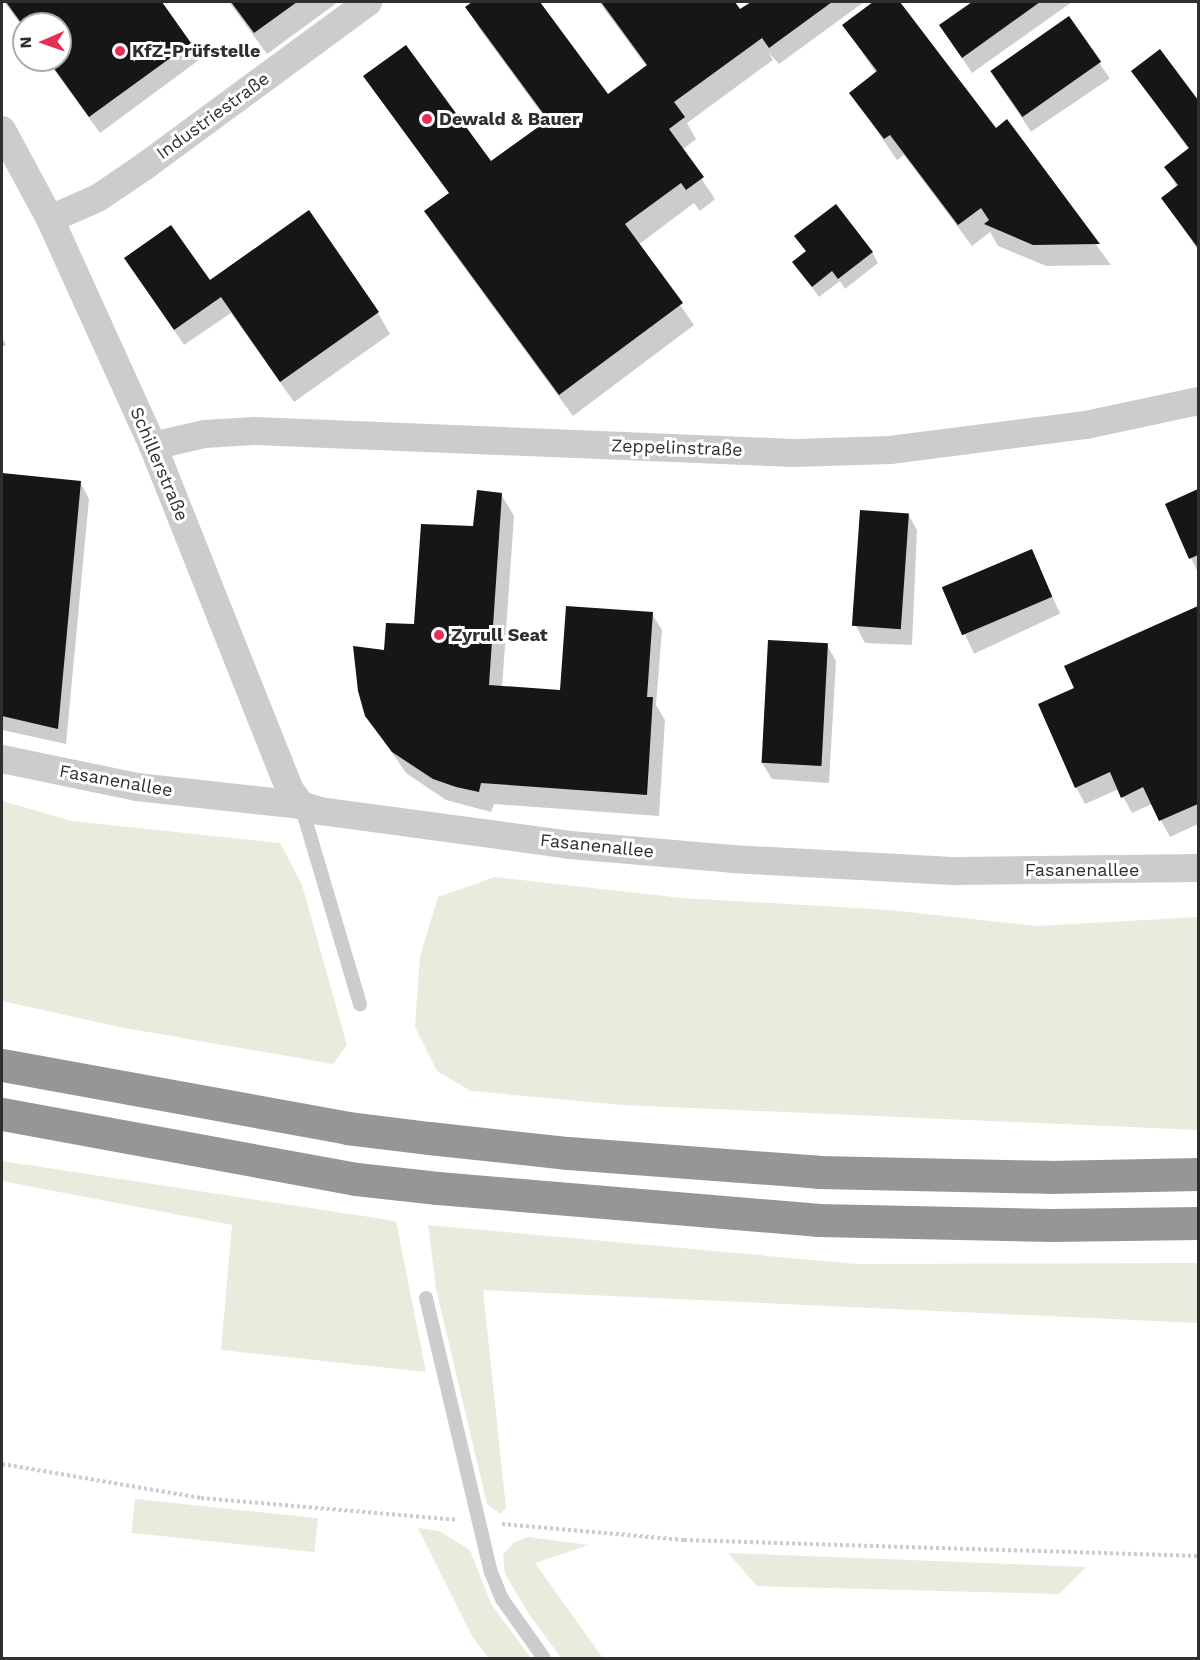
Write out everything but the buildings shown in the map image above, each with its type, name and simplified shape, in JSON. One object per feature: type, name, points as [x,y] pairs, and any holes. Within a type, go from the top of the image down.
[{"type":"highway","points":[[2,1065],[347,1128],[568,1153],[818,1172],[1049,1177],[1198,1174]]},
{"type":"highway","points":[[2,1114],[356,1179],[438,1188],[818,1220],[1051,1225],[1198,1223]]},
{"type":"street","name":"Industriestraße","points":[[50,219],[98,198],[368,2]]},
{"type":"street","name":"Schillerstraße","points":[[2,129],[50,219],[153,446],[290,790],[301,805]]},
{"type":"street","name":"Zeppelinstraße","points":[[153,446],[204,434],[255,430],[795,453],[890,450],[1086,425],[1198,401]]},
{"type":"street","name":"Fasanenallee","points":[[2,759],[137,787],[301,805],[320,811],[570,845],[732,859],[957,871],[1198,868]]},
{"type":"lane","points":[[301,805],[360,1004]]},
{"type":"lane","points":[[426,1298],[477,1522],[502,1599],[544,1659]]},
{"type":"path","points":[[2,1464],[201,1498],[684,1540],[1198,1556]]},
{"type":"green space","points":[[2,801],[72,821],[280,843],[302,885],[347,1045],[333,1064],[119,1027],[2,1001]]},
{"type":"green space","points":[[495,877],[682,898],[890,910],[1037,926],[1198,917],[1198,1130],[623,1105],[471,1091],[437,1071],[415,1027],[420,956],[438,897]]},
{"type":"green space","points":[[2,1161],[396,1221],[426,1372],[221,1350],[232,1225],[2,1181]]},
{"type":"green space","points":[[428,1225],[856,1264],[1198,1263],[1198,1323],[483,1290],[506,1508],[501,1514],[487,1504],[436,1289]]},
{"type":"green space","points":[[135,1499],[318,1518],[314,1552],[131,1533]]},
{"type":"green space","points":[[418,1528],[439,1531],[470,1550],[491,1604],[531,1658],[488,1658],[472,1636]]},
{"type":"green space","points":[[528,1537],[589,1545],[535,1563],[603,1658],[561,1658],[529,1614],[505,1574],[503,1555],[513,1543]]},
{"type":"green space","points":[[728,1553],[1086,1567],[1059,1594],[757,1586]]},
{"type":"place","name":"KfZ-Prüfstelle","points":[[120,51]]},
{"type":"place","name":"Dewald & Bauer","points":[[427,119]]},
{"type":"place","name":"Zyrull Seat","points":[[439,635]]}]
